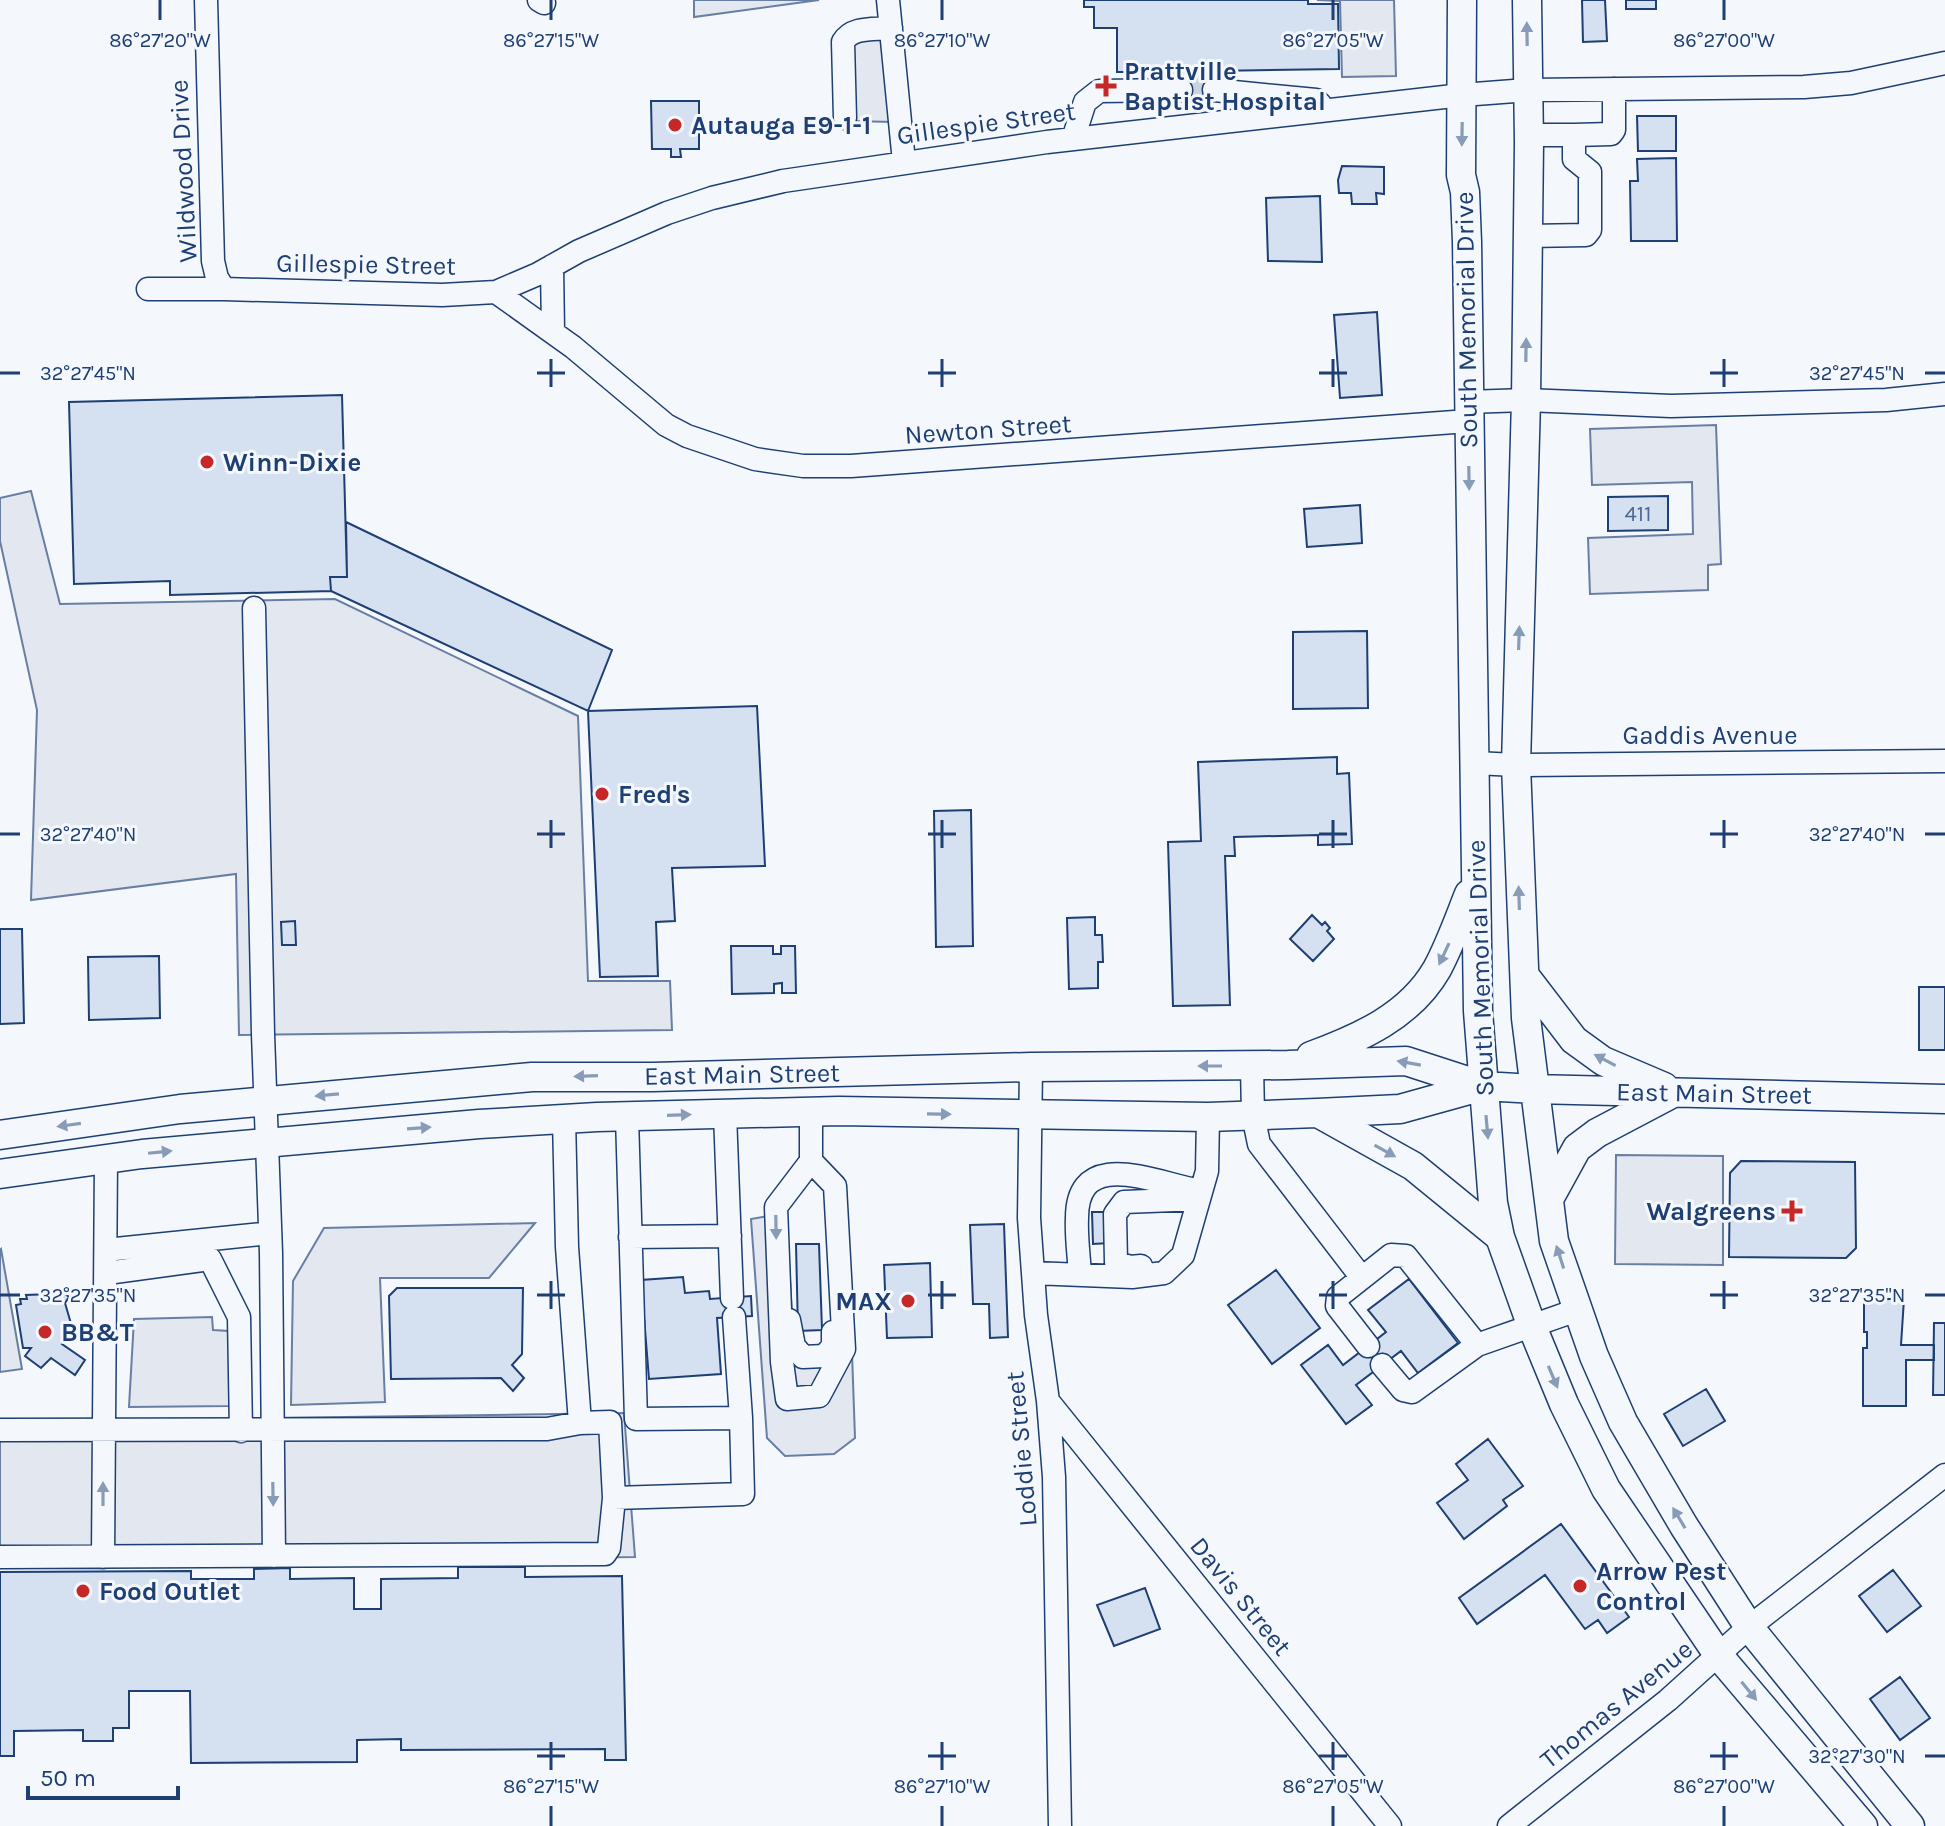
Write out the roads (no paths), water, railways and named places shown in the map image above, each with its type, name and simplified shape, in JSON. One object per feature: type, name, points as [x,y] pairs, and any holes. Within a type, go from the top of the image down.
[{"type":"main road","name":"South Memorial Drive","points":[[1462,0],[1461,175],[1465,192],[1467,242],[1474,882],[1483,1086],[1493,1203],[1500,1237],[1564,1404],[1606,1489],[1719,1656],[1863,1826]]},
{"type":"main road","name":"South Memorial Drive","points":[[1527,0],[1526,400],[1516,765],[1526,1018],[1554,1241],[1594,1356],[1623,1422],[1684,1526],[1749,1627],[1910,1826]]},
{"type":"main road","points":[[1288,1065],[1363,1035],[1405,1007],[1436,970],[1474,882]]},
{"type":"main road","points":[[1525,976],[1574,1040],[1603,1061],[1676,1092]]},
{"type":"main road","name":"East Main Street","points":[[0,1135],[180,1109],[532,1077],[653,1077],[1031,1067],[1252,1066],[1406,1061],[1483,1086],[1945,1099]]},
{"type":"main road","name":"East Main Street","points":[[0,1174],[267,1142],[564,1119],[811,1112],[1208,1117],[1400,1109],[1483,1086]]},
{"type":"main road","points":[[1549,1199],[1577,1148],[1597,1133],[1676,1092]]},
{"type":"main road","points":[[1317,1113],[1413,1166],[1500,1237]]},
{"type":"street","name":"Wildwood Drive","points":[[206,0],[213,261],[217,278],[224,289]]},
{"type":"street","points":[[888,0],[904,162]]},
{"type":"street","points":[[845,118],[845,36],[853,31],[891,28]]},
{"type":"street","name":"Gillespie Street","points":[[148,289],[442,295],[496,292],[579,251],[667,213],[712,198],[783,181],[1073,139],[1462,95],[1528,90],[1804,87],[1863,81],[1945,63]]},
{"type":"street","points":[[1529,135],[1611,134],[1614,130],[1614,89]]},
{"type":"street","points":[[1073,139],[1085,102],[1099,91],[1181,90]]},
{"type":"street","points":[[1214,90],[1316,100],[1327,110]]},
{"type":"street","points":[[1528,236],[1586,235],[1590,230],[1590,172],[1574,159],[1574,135]]},
{"type":"street","points":[[552,266],[553,331]]},
{"type":"street","name":"Newton Street","points":[[496,292],[553,331],[666,425],[731,453],[803,466],[867,465],[1468,412],[1526,400],[1671,406],[1886,400],[1945,394]]},
{"type":"street","points":[[254,608],[270,1233],[274,1556]]},
{"type":"street","name":"Gaddis Avenue","points":[[1475,763],[1945,761]]},
{"type":"street","points":[[1252,1066],[1253,1115],[1259,1144],[1362,1278]]},
{"type":"street","name":"Loddie Street","points":[[1031,1067],[1029,1218],[1036,1315],[1048,1401],[1057,1561],[1060,1826]]},
{"type":"street","points":[[811,1112],[811,1161],[776,1207],[776,1265],[787,1399],[819,1396],[844,1349],[835,1186],[811,1161]]},
{"type":"street","points":[[614,1498],[743,1494],[725,1114]]},
{"type":"street","points":[[627,1117],[636,1419]]},
{"type":"street","points":[[1033,1273],[1132,1277],[1164,1273],[1183,1255],[1190,1232],[1207,1171],[1208,1117]]},
{"type":"street","points":[[564,1119],[567,1247],[580,1423]]},
{"type":"street","points":[[103,1557],[106,1159]]},
{"type":"street","points":[[1080,1275],[1076,1215],[1082,1191],[1096,1177],[1112,1172],[1200,1195]]},
{"type":"street","points":[[1190,1232],[1153,1265],[1130,1267],[1116,1262],[1115,1214],[1124,1202],[1200,1195]]},
{"type":"street","points":[[776,1265],[789,1294],[789,1321],[794,1346],[803,1357],[824,1356],[833,1346],[830,1254],[837,1228]]},
{"type":"street","points":[[106,1250],[270,1233]]},
{"type":"street","points":[[630,1237],[730,1236]]},
{"type":"street","points":[[1368,1346],[1337,1306],[1338,1297],[1391,1255],[1406,1256],[1477,1345]]},
{"type":"street","points":[[107,1273],[210,1259],[239,1317],[241,1431]]},
{"type":"street","points":[[1382,1365],[1403,1390],[1412,1392],[1477,1345],[1577,1310]]},
{"type":"street","name":"Davis Street","points":[[1048,1401],[1390,1826]]},
{"type":"street","points":[[0,1430],[547,1429],[636,1419],[741,1418]]},
{"type":"street","points":[[0,1557],[605,1554],[609,1548],[614,1498],[610,1422]]},
{"type":"street","name":"Thomas Avenue","points":[[1509,1826],[1668,1700],[1749,1627],[1945,1475]]},
{"type":"tunnel","points":[[1181,90],[1214,90]]},
{"type":"place","name":"Prattville Baptist Hospital","points":[[1106,86]]},
{"type":"place","name":"Autauga E9-1-1","points":[[675,125]]},
{"type":"place","name":"Winn-Dixie","points":[[207,462]]},
{"type":"place","name":"Fred's","points":[[602,794]]},
{"type":"place","name":"Walgreens","points":[[1792,1211]]},
{"type":"place","name":"MAX","points":[[908,1301]]},
{"type":"place","name":"BB&T","points":[[45,1332]]},
{"type":"place","name":"Arrow Pest Control","points":[[1580,1586]]},
{"type":"place","name":"Food Outlet","points":[[83,1591]]}]
